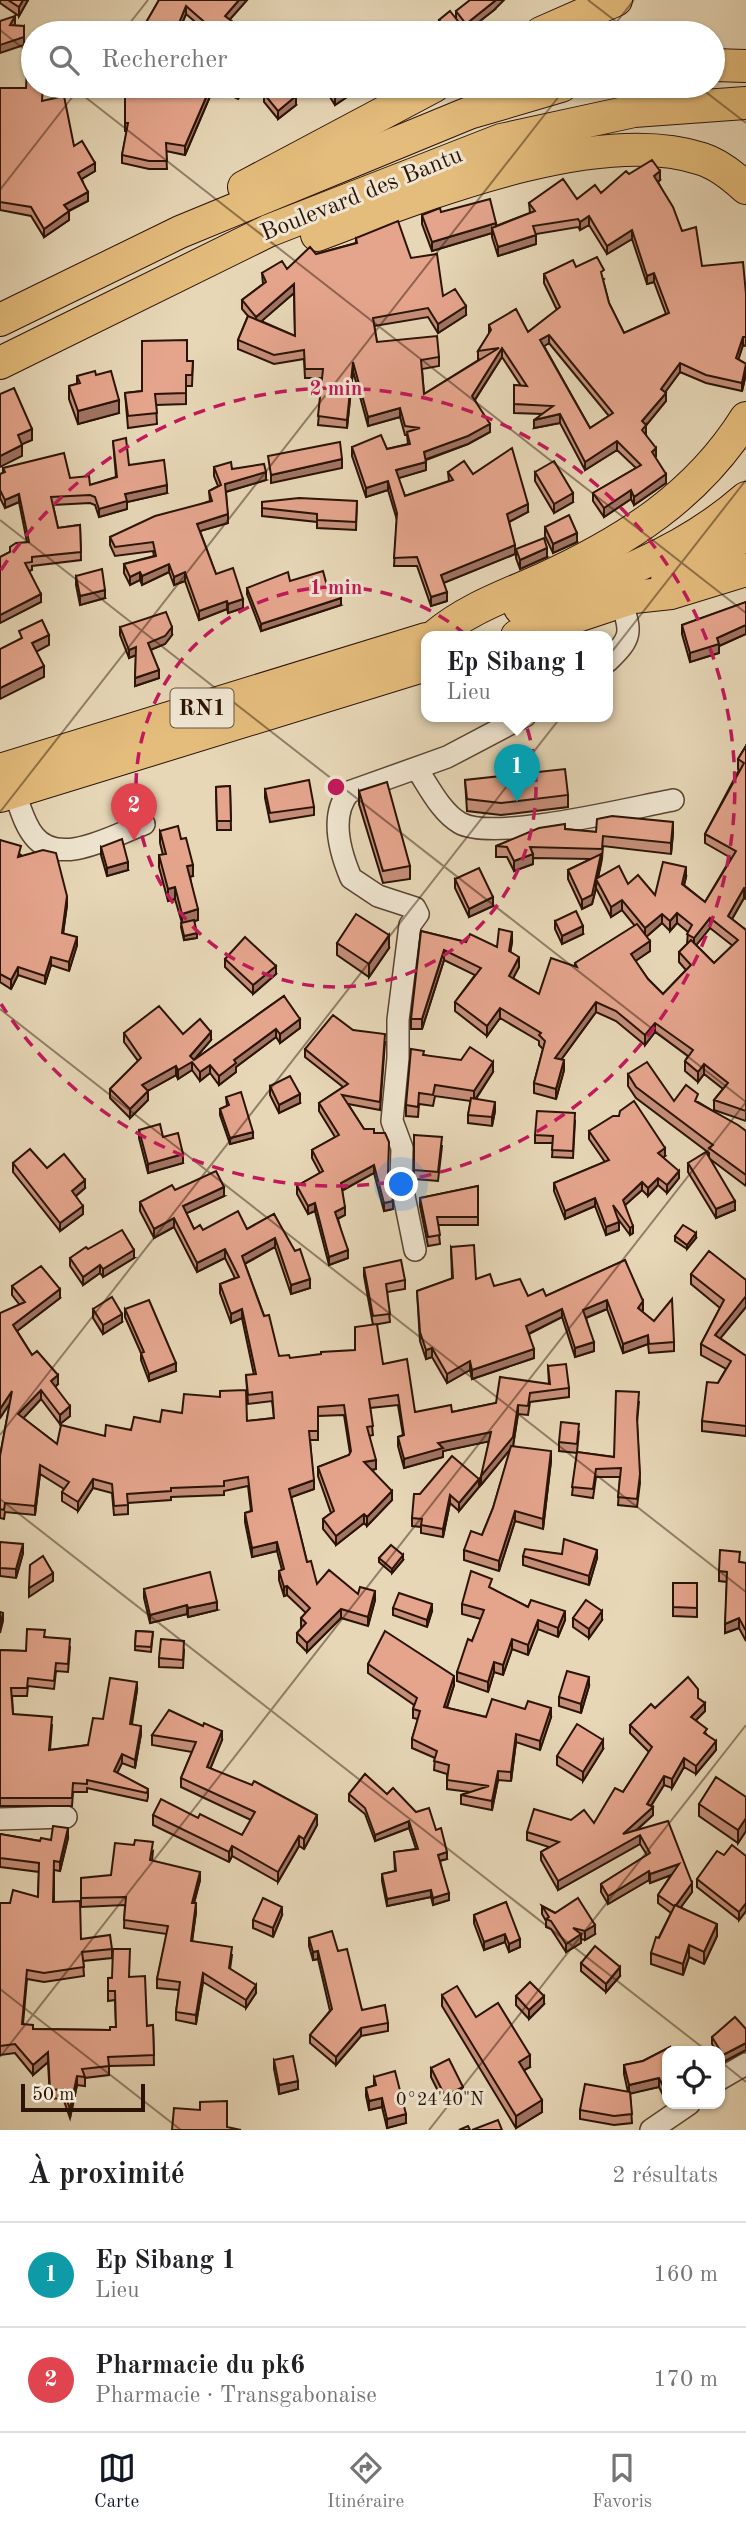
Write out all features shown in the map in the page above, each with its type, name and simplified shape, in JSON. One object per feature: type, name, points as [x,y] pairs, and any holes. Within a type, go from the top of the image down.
[{"type":"highway","points":[[568,21],[615,0]]},
{"type":"highway","points":[[725,65],[746,65]]},
{"type":"highway","points":[[180,232],[236,192],[412,98]]},
{"type":"highway","name":"Boulevard des Bantu","points":[[0,320],[180,232],[469,113],[520,98]]},
{"type":"highway","name":"Boulevard des Bantu","points":[[0,363],[268,231],[501,140],[634,111],[746,103]]},
{"type":"highway","points":[[131,300],[465,184],[566,157],[603,151],[672,152],[704,159],[746,188]]},
{"type":"highway","points":[[441,631],[456,618],[587,558],[668,508],[702,477],[729,445],[746,418]]},
{"type":"highway","points":[[450,631],[622,575],[682,546],[722,519],[746,498]]},
{"type":"highway","points":[[532,631],[627,599],[684,573],[746,532]]},
{"type":"highway","points":[[627,599],[671,593],[746,570]]},
{"type":"highway","name":"RN1","points":[[5,786],[421,641]]},
{"type":"highway","name":"RN1","points":[[5,786],[421,666]]},
{"type":"street","points":[[613,656],[624,646],[631,628],[627,599]]},
{"type":"street","points":[[415,1250],[401,1181],[402,1148],[392,1121],[400,1006],[410,926],[418,914],[415,908],[378,896],[351,878],[337,817],[340,803],[349,792],[447,757],[514,722]]},
{"type":"street","points":[[417,769],[446,812],[461,824],[483,831],[673,800]]},
{"type":"street","points":[[5,786],[33,835],[55,850],[68,850],[144,824]]},
{"type":"street","points":[[0,1819],[66,1817]]},
{"type":"street","points":[[725,2076],[746,2064]]},
{"type":"street","points":[[651,2130],[682,2109]]},
{"type":"building","points":[[8,0],[23,0],[19,7]]},
{"type":"building","points":[[159,0],[239,0],[225,16],[232,21],[203,21],[186,6],[180,21],[147,21]]},
{"type":"building","points":[[470,0],[496,0],[470,21],[464,21],[456,11]]},
{"type":"building","points":[[450,11],[458,21],[440,21]]},
{"type":"building","points":[[15,16],[10,25],[21,26],[21,38],[0,45],[0,21]]},
{"type":"building","points":[[0,88],[21,88],[21,98],[42,98],[42,101],[64,98],[74,146],[82,141],[95,163],[78,173],[88,192],[64,205],[69,211],[44,229],[31,207],[0,202]]},
{"type":"building","points":[[125,98],[206,98],[185,146],[166,143],[167,161],[149,161],[122,155],[128,123],[125,123]]},
{"type":"building","points":[[267,98],[294,98],[278,111]]},
{"type":"building","points":[[652,160],[660,171],[654,176],[673,207],[682,231],[696,227],[702,266],[743,262],[746,337],[743,337],[736,358],[746,364],[742,383],[706,375],[680,363],[661,389],[666,393],[642,421],[646,425],[642,430],[656,448],[652,452],[666,474],[634,497],[631,490],[604,508],[593,493],[641,465],[617,441],[585,462],[560,414],[534,420],[553,406],[514,404],[514,385],[527,386],[502,348],[472,396],[490,424],[468,436],[424,452],[426,462],[396,470],[405,496],[453,480],[448,472],[464,461],[473,474],[512,448],[528,504],[507,514],[515,545],[441,575],[447,592],[431,597],[417,557],[394,558],[397,513],[388,481],[366,488],[352,447],[381,435],[387,449],[410,444],[407,432],[420,428],[405,426],[400,408],[368,417],[353,362],[347,420],[318,416],[323,369],[305,369],[304,350],[274,355],[238,340],[248,316],[295,336],[294,284],[256,317],[242,300],[266,282],[262,273],[282,261],[287,269],[310,247],[316,254],[357,243],[356,238],[398,221],[411,258],[437,254],[443,296],[455,289],[466,306],[438,324],[428,308],[373,318],[377,342],[437,336],[439,357],[421,360],[424,394],[499,348],[478,351],[491,330],[489,325],[516,309],[528,332],[560,307],[544,274],[573,260],[576,267],[597,257],[604,270],[601,272],[609,303],[624,333],[669,313],[654,273],[647,276],[632,230],[607,246],[589,216],[580,222],[578,219],[533,226],[536,235],[498,247],[492,228],[535,211],[529,203],[563,179],[577,199],[595,185],[601,193],[626,171],[629,174]],"holes":[[[549,335],[613,413],[590,428],[540,340]]]},
{"type":"building","points":[[490,199],[496,223],[432,242],[422,215],[440,208],[441,212]]},
{"type":"building","points":[[187,340],[187,361],[193,361],[192,375],[186,375],[186,393],[155,394],[157,413],[128,416],[125,393],[142,391],[142,341]]},
{"type":"building","points":[[95,371],[96,375],[111,371],[119,400],[78,411],[69,386],[80,383],[77,376]]},
{"type":"building","points":[[14,388],[32,429],[18,435],[22,445],[0,456],[0,394]]},
{"type":"building","points":[[126,438],[129,465],[164,460],[167,485],[125,494],[127,501],[99,509],[95,497],[90,495],[51,497],[58,528],[80,525],[81,552],[32,557],[32,562],[25,563],[41,594],[0,615],[0,557],[10,552],[10,547],[16,543],[29,542],[19,494],[5,500],[0,490],[0,474],[5,472],[3,468],[64,453],[70,478],[89,476],[90,485],[117,477],[113,441]]},
{"type":"building","points":[[340,442],[342,459],[271,475],[268,456]]},
{"type":"building","points":[[554,461],[573,493],[554,504],[535,472]]},
{"type":"building","points":[[231,462],[232,469],[264,464],[266,472],[225,484],[228,514],[197,524],[216,574],[233,568],[243,599],[228,604],[227,601],[199,611],[185,572],[174,577],[169,564],[142,576],[140,572],[130,577],[124,564],[156,556],[153,542],[115,547],[110,537],[155,516],[212,501],[209,491],[221,485],[214,467]]},
{"type":"building","points":[[299,498],[357,501],[356,522],[317,520],[317,514],[262,508],[262,502]]},
{"type":"building","points":[[569,515],[577,533],[553,544],[545,527]]},
{"type":"building","points":[[544,538],[547,548],[520,560],[516,549]]},
{"type":"building","points":[[102,569],[105,590],[80,596],[76,576]]},
{"type":"building","points":[[323,571],[327,586],[336,583],[341,598],[261,624],[247,588],[288,572],[290,581]]},
{"type":"building","points":[[746,602],[746,625],[717,638],[719,644],[690,653],[682,625]]},
{"type":"building","points":[[166,612],[172,627],[165,636],[148,643],[159,670],[135,678],[136,647],[129,650],[120,627]]},
{"type":"building","points":[[42,620],[49,635],[32,643],[44,666],[0,688],[0,649],[22,638],[19,631]]},
{"type":"building","points":[[746,746],[746,889],[744,888],[728,916],[746,930],[746,1111],[714,1100],[728,1083],[704,1064],[698,1072],[685,1061],[693,1050],[655,1023],[645,1035],[616,1011],[596,1002],[555,1058],[564,1060],[556,1089],[534,1083],[545,1041],[539,1035],[541,1033],[500,1008],[487,1026],[455,1002],[481,968],[444,950],[422,1019],[411,1019],[421,931],[466,942],[470,934],[497,947],[499,929],[512,932],[509,951],[519,957],[509,976],[539,994],[551,958],[577,967],[575,963],[637,924],[650,941],[631,954],[648,979],[663,994],[691,965],[679,952],[691,940],[714,963],[738,940],[710,918],[694,938],[687,934],[692,925],[677,913],[670,921],[662,914],[645,928],[622,900],[611,907],[596,879],[619,866],[628,884],[638,875],[655,895],[663,862],[686,867],[682,884],[705,902],[736,851],[705,834],[744,763],[738,759]]},
{"type":"building","points":[[565,769],[568,795],[501,803],[467,799],[465,780]]},
{"type":"building","points":[[309,780],[314,807],[270,813],[265,789]]},
{"type":"building","points":[[387,782],[410,866],[383,871],[359,791]]},
{"type":"building","points":[[230,786],[231,821],[217,821],[216,787]]},
{"type":"building","points":[[612,816],[673,822],[671,843],[603,836],[602,849],[530,847],[533,854],[514,861],[507,847],[496,846],[539,828],[565,824],[565,829],[596,832],[597,819]]},
{"type":"building","points":[[178,826],[181,839],[186,838],[193,865],[187,866],[198,909],[182,914],[175,887],[168,889],[159,855],[166,854],[160,831]]},
{"type":"building","points":[[122,839],[128,862],[107,868],[101,847]]},
{"type":"building","points":[[0,840],[21,846],[18,857],[43,850],[56,853],[67,896],[62,933],[77,937],[69,962],[51,957],[45,976],[18,967],[11,980],[0,974]]},
{"type":"building","points":[[601,854],[592,895],[582,900],[568,870]]},
{"type":"building","points":[[479,868],[493,897],[469,909],[455,879]]},
{"type":"building","points":[[576,911],[583,926],[562,936],[555,921]]},
{"type":"building","points":[[356,914],[389,935],[369,964],[337,943]]},
{"type":"building","points":[[194,920],[197,933],[184,936],[181,923]]},
{"type":"building","points":[[245,937],[276,966],[253,985],[225,959]]},
{"type":"building","points":[[284,996],[300,1019],[280,1034],[276,1029],[234,1060],[236,1063],[219,1076],[210,1065],[200,1072],[192,1062],[178,1070],[176,1066],[142,1085],[148,1091],[130,1109],[110,1089],[141,1058],[124,1033],[159,1006],[183,1034],[200,1019],[211,1032],[190,1056],[194,1060]]},
{"type":"building","points":[[333,1015],[353,1030],[385,1034],[380,1102],[342,1095],[364,1129],[385,1133],[389,1142],[388,1173],[393,1201],[384,1203],[374,1165],[341,1183],[345,1207],[335,1212],[348,1250],[329,1257],[315,1203],[308,1206],[297,1186],[323,1171],[312,1150],[339,1135],[319,1103],[348,1084],[305,1049]]},
{"type":"building","points":[[470,1047],[493,1062],[474,1091],[435,1085],[433,1095],[419,1093],[418,1107],[406,1105],[411,1049],[424,1051],[423,1055],[461,1060]]},
{"type":"building","points":[[647,1062],[674,1101],[686,1085],[698,1094],[695,1101],[746,1131],[746,1175],[709,1148],[713,1145],[636,1087],[628,1074]]},
{"type":"building","points":[[290,1076],[300,1094],[279,1105],[270,1086]]},
{"type":"building","points":[[241,1092],[253,1132],[230,1138],[220,1109],[229,1105],[226,1097]]},
{"type":"building","points":[[471,1098],[495,1102],[492,1117],[468,1115]]},
{"type":"building","points":[[634,1101],[665,1148],[658,1153],[679,1171],[667,1185],[658,1178],[648,1188],[642,1182],[623,1200],[633,1226],[630,1228],[613,1205],[619,1222],[606,1227],[595,1198],[565,1211],[554,1183],[609,1160],[589,1131],[613,1116],[619,1116],[620,1111]]},
{"type":"building","points":[[537,1111],[575,1113],[573,1151],[552,1150],[553,1136],[535,1135]]},
{"type":"building","points":[[160,1124],[163,1137],[178,1133],[183,1154],[148,1164],[139,1130]]},
{"type":"building","points":[[414,1135],[442,1137],[438,1172],[414,1170]]},
{"type":"building","points":[[30,1149],[47,1168],[64,1154],[85,1180],[72,1191],[83,1206],[60,1223],[13,1163]]},
{"type":"building","points":[[706,1152],[735,1201],[716,1209],[688,1163]]},
{"type":"building","points":[[216,1171],[224,1187],[183,1206],[194,1229],[200,1225],[203,1230],[238,1211],[247,1229],[274,1214],[295,1251],[300,1249],[310,1279],[291,1285],[275,1238],[242,1256],[264,1316],[269,1315],[279,1356],[289,1355],[290,1358],[321,1352],[355,1350],[355,1327],[377,1324],[383,1364],[407,1359],[415,1412],[451,1405],[452,1412],[496,1403],[500,1377],[550,1384],[548,1366],[566,1364],[569,1388],[530,1393],[528,1406],[518,1405],[513,1437],[481,1476],[491,1432],[438,1443],[443,1448],[404,1459],[398,1437],[404,1435],[398,1395],[369,1399],[373,1426],[367,1427],[376,1460],[364,1462],[392,1491],[367,1517],[364,1514],[336,1536],[323,1519],[334,1511],[318,1467],[349,1455],[351,1451],[344,1405],[318,1407],[318,1431],[309,1431],[314,1480],[289,1489],[307,1562],[311,1561],[317,1584],[329,1570],[358,1594],[360,1587],[375,1591],[368,1617],[341,1609],[307,1643],[297,1633],[306,1623],[301,1618],[310,1608],[287,1586],[284,1587],[279,1571],[284,1569],[277,1542],[252,1548],[245,1513],[252,1511],[248,1477],[224,1481],[224,1486],[171,1488],[171,1491],[127,1494],[128,1505],[114,1506],[112,1484],[93,1479],[78,1502],[62,1492],[69,1482],[40,1465],[35,1506],[5,1503],[4,1510],[0,1509],[0,1456],[12,1391],[0,1409],[0,1313],[25,1302],[12,1286],[41,1266],[60,1289],[13,1325],[32,1355],[37,1351],[58,1375],[51,1381],[70,1406],[60,1415],[41,1390],[18,1414],[57,1444],[61,1425],[105,1436],[106,1425],[131,1430],[134,1417],[160,1422],[162,1410],[182,1413],[184,1394],[220,1397],[220,1391],[246,1390],[247,1421],[274,1418],[272,1392],[248,1395],[246,1375],[256,1374],[242,1309],[231,1314],[220,1284],[239,1277],[225,1249],[197,1263],[174,1218],[154,1229],[140,1202],[172,1185],[175,1190]]},
{"type":"building","points":[[478,1186],[478,1217],[437,1217],[440,1235],[428,1237],[420,1198]]},
{"type":"building","points":[[683,1225],[696,1233],[687,1245],[675,1236]]},
{"type":"building","points":[[122,1230],[134,1250],[103,1269],[100,1265],[83,1277],[70,1258]]},
{"type":"building","points":[[474,1245],[476,1279],[490,1274],[494,1286],[520,1279],[528,1296],[543,1289],[546,1296],[625,1260],[643,1301],[638,1308],[654,1321],[672,1299],[674,1342],[649,1344],[648,1335],[623,1344],[607,1300],[583,1310],[594,1342],[575,1348],[562,1309],[526,1326],[534,1349],[472,1370],[470,1361],[447,1374],[432,1348],[426,1350],[420,1332],[417,1291],[453,1278],[451,1247]]},
{"type":"building","points":[[709,1251],[746,1280],[746,1296],[715,1335],[746,1356],[746,1426],[702,1421],[707,1382],[718,1383],[731,1361],[701,1344],[724,1300],[691,1274]]},
{"type":"building","points":[[401,1260],[405,1280],[386,1284],[390,1314],[373,1316],[364,1268]]},
{"type":"building","points":[[112,1297],[122,1314],[103,1325],[93,1309]]},
{"type":"building","points":[[149,1300],[176,1363],[149,1374],[141,1353],[144,1352],[125,1309]]},
{"type":"building","points":[[616,1391],[639,1392],[637,1418],[640,1474],[637,1499],[618,1497],[621,1468],[596,1469],[593,1489],[572,1487],[577,1452],[614,1457]]},
{"type":"building","points":[[561,1422],[579,1424],[577,1444],[559,1442]]},
{"type":"building","points":[[511,1446],[551,1451],[543,1519],[515,1511],[499,1561],[464,1550],[471,1531],[482,1535]]},
{"type":"building","points":[[452,1456],[479,1479],[459,1503],[450,1495],[443,1529],[421,1525],[422,1519],[412,1518],[414,1494],[420,1494]]},
{"type":"building","points":[[564,1539],[597,1550],[589,1576],[523,1556],[525,1549],[562,1554]]},
{"type":"building","points":[[0,1542],[23,1544],[16,1569],[0,1568]]},
{"type":"building","points":[[391,1545],[403,1555],[392,1569],[379,1558]]},
{"type":"building","points":[[720,1550],[740,1552],[739,1562],[746,1563],[746,1631],[739,1618],[725,1624],[727,1572],[719,1571]]},
{"type":"building","points":[[43,1556],[53,1573],[29,1588],[30,1565]]},
{"type":"building","points":[[471,1571],[492,1579],[489,1587],[528,1607],[531,1600],[565,1611],[558,1628],[538,1620],[528,1645],[512,1639],[503,1665],[494,1662],[488,1682],[457,1672],[468,1639],[472,1641],[484,1610],[462,1604]]},
{"type":"building","points":[[210,1572],[217,1602],[188,1608],[187,1605],[150,1615],[144,1589]]},
{"type":"building","points":[[673,1583],[697,1583],[697,1608],[673,1607]]},
{"type":"building","points":[[399,1593],[432,1604],[427,1620],[393,1608]]},
{"type":"building","points":[[586,1600],[602,1611],[589,1629],[573,1618]]},
{"type":"building","points":[[27,1629],[45,1630],[44,1637],[70,1639],[68,1664],[56,1663],[54,1681],[28,1678],[27,1688],[11,1688],[13,1714],[52,1717],[49,1750],[88,1745],[93,1718],[103,1719],[110,1678],[137,1682],[130,1724],[141,1726],[135,1760],[122,1754],[114,1771],[148,1789],[147,1793],[87,1780],[87,1784],[73,1783],[72,1798],[0,1798],[0,1650],[26,1651]]},
{"type":"building","points":[[136,1631],[153,1632],[151,1647],[135,1646]]},
{"type":"building","points":[[385,1631],[454,1676],[444,1707],[486,1717],[492,1699],[525,1709],[528,1701],[551,1708],[540,1741],[516,1734],[511,1772],[498,1771],[492,1801],[461,1795],[489,1786],[447,1780],[449,1765],[434,1761],[437,1751],[412,1739],[420,1711],[413,1709],[417,1698],[368,1664]]},
{"type":"building","points":[[161,1639],[184,1641],[183,1660],[159,1658]]},
{"type":"building","points":[[567,1671],[589,1677],[581,1704],[559,1697]]},
{"type":"building","points":[[688,1677],[698,1689],[698,1698],[705,1703],[691,1717],[707,1729],[704,1733],[716,1741],[696,1766],[684,1758],[672,1779],[664,1776],[647,1804],[653,1807],[623,1834],[668,1821],[692,1883],[674,1906],[658,1895],[679,1864],[650,1874],[649,1871],[608,1896],[601,1884],[650,1853],[640,1835],[558,1881],[541,1852],[559,1842],[527,1832],[534,1809],[571,1820],[584,1810],[594,1823],[615,1788],[623,1792],[652,1747],[630,1725],[651,1704],[655,1708]]},
{"type":"building","points":[[169,1710],[203,1726],[204,1723],[222,1731],[207,1767],[252,1785],[254,1781],[317,1815],[304,1839],[299,1836],[278,1872],[232,1846],[229,1852],[153,1815],[161,1799],[198,1818],[200,1814],[242,1835],[255,1812],[181,1778],[196,1742],[152,1735]]},
{"type":"building","points":[[577,1724],[603,1740],[583,1772],[557,1756]]},
{"type":"building","points":[[365,1774],[387,1794],[393,1788],[416,1812],[429,1808],[436,1830],[441,1828],[447,1852],[438,1855],[449,1893],[433,1898],[431,1890],[387,1899],[382,1874],[396,1871],[394,1852],[418,1849],[409,1821],[375,1835],[365,1808],[349,1794]]},
{"type":"building","points":[[716,1777],[746,1797],[746,1818],[738,1830],[699,1804]]},
{"type":"building","points":[[53,1826],[68,1828],[60,1862],[54,1861],[53,1902],[80,1901],[81,1939],[110,1935],[112,1949],[82,1952],[84,1967],[44,1973],[27,1970],[22,2024],[33,2025],[33,2029],[110,2030],[110,2027],[116,2027],[115,1991],[108,1991],[108,1978],[112,1978],[113,1949],[130,1949],[129,1977],[145,1976],[147,2026],[153,2025],[154,2055],[108,2057],[109,2066],[82,2069],[85,2077],[77,2076],[70,2109],[63,2089],[50,2090],[48,2052],[33,2065],[15,2044],[0,2046],[0,1903],[10,1903],[13,1890],[38,1897],[39,1863],[0,1858],[0,1834],[40,1841],[41,1838],[51,1840]]},
{"type":"building","points":[[135,1840],[153,1842],[150,1860],[200,1872],[192,1903],[196,1903],[191,1941],[232,1947],[229,1968],[256,1985],[246,2000],[203,1973],[196,2015],[176,2012],[180,1982],[157,1979],[168,1926],[124,1920],[126,1897],[81,1898],[81,1878],[111,1875],[115,1843],[134,1845]]},
{"type":"building","points":[[732,1845],[746,1856],[746,1903],[739,1912],[697,1879],[717,1851],[724,1855]]},
{"type":"building","points":[[263,1898],[282,1907],[273,1928],[253,1920]]},
{"type":"building","points":[[578,1898],[595,1925],[585,1931],[573,1928],[581,1934],[566,1944],[551,1921],[546,1919],[549,1917],[542,1906],[555,1913]]},
{"type":"building","points":[[506,1902],[520,1939],[509,1944],[505,1934],[484,1942],[474,1915]]},
{"type":"building","points":[[675,1905],[717,1924],[704,1952],[689,1945],[683,1964],[651,1953],[656,1937],[659,1938]]},
{"type":"building","points":[[332,1931],[338,1951],[347,1949],[362,2010],[385,2005],[388,2023],[361,2028],[336,2057],[310,2035],[332,2009],[318,1951],[313,1952],[309,1938]]},
{"type":"building","points":[[595,1946],[620,1967],[606,1984],[581,1963]]},
{"type":"building","points":[[530,1982],[544,1996],[529,2010],[516,1996]]},
{"type":"building","points":[[457,1986],[476,2017],[498,2003],[530,2055],[519,2062],[542,2100],[516,2116],[442,1995]]},
{"type":"building","points":[[735,2017],[746,2029],[746,2043],[725,2054],[725,2046],[718,2046],[712,2037]]},
{"type":"building","points":[[662,2051],[662,2084],[659,2078],[629,2085],[624,2065],[643,2061]]},
{"type":"building","points":[[293,2056],[298,2081],[279,2085],[274,2060]]},
{"type":"building","points":[[449,2059],[463,2087],[445,2096],[431,2068]]},
{"type":"building","points":[[395,2071],[406,2114],[387,2119],[382,2098],[369,2101],[366,2088],[376,2085],[374,2077]]},
{"type":"building","points":[[585,2084],[630,2092],[632,2114],[614,2116],[580,2110]]},
{"type":"building","points":[[227,2101],[227,2127],[241,2130],[172,2130],[174,2108],[200,2110],[200,2102]]},
{"type":"building","points":[[498,2120],[502,2130],[472,2130]]},
{"type":"place","name":"Ep Sibang 1","points":[[517,802]]},
{"type":"place","name":"Pharmacie du pk6","points":[[134,841]]}]
